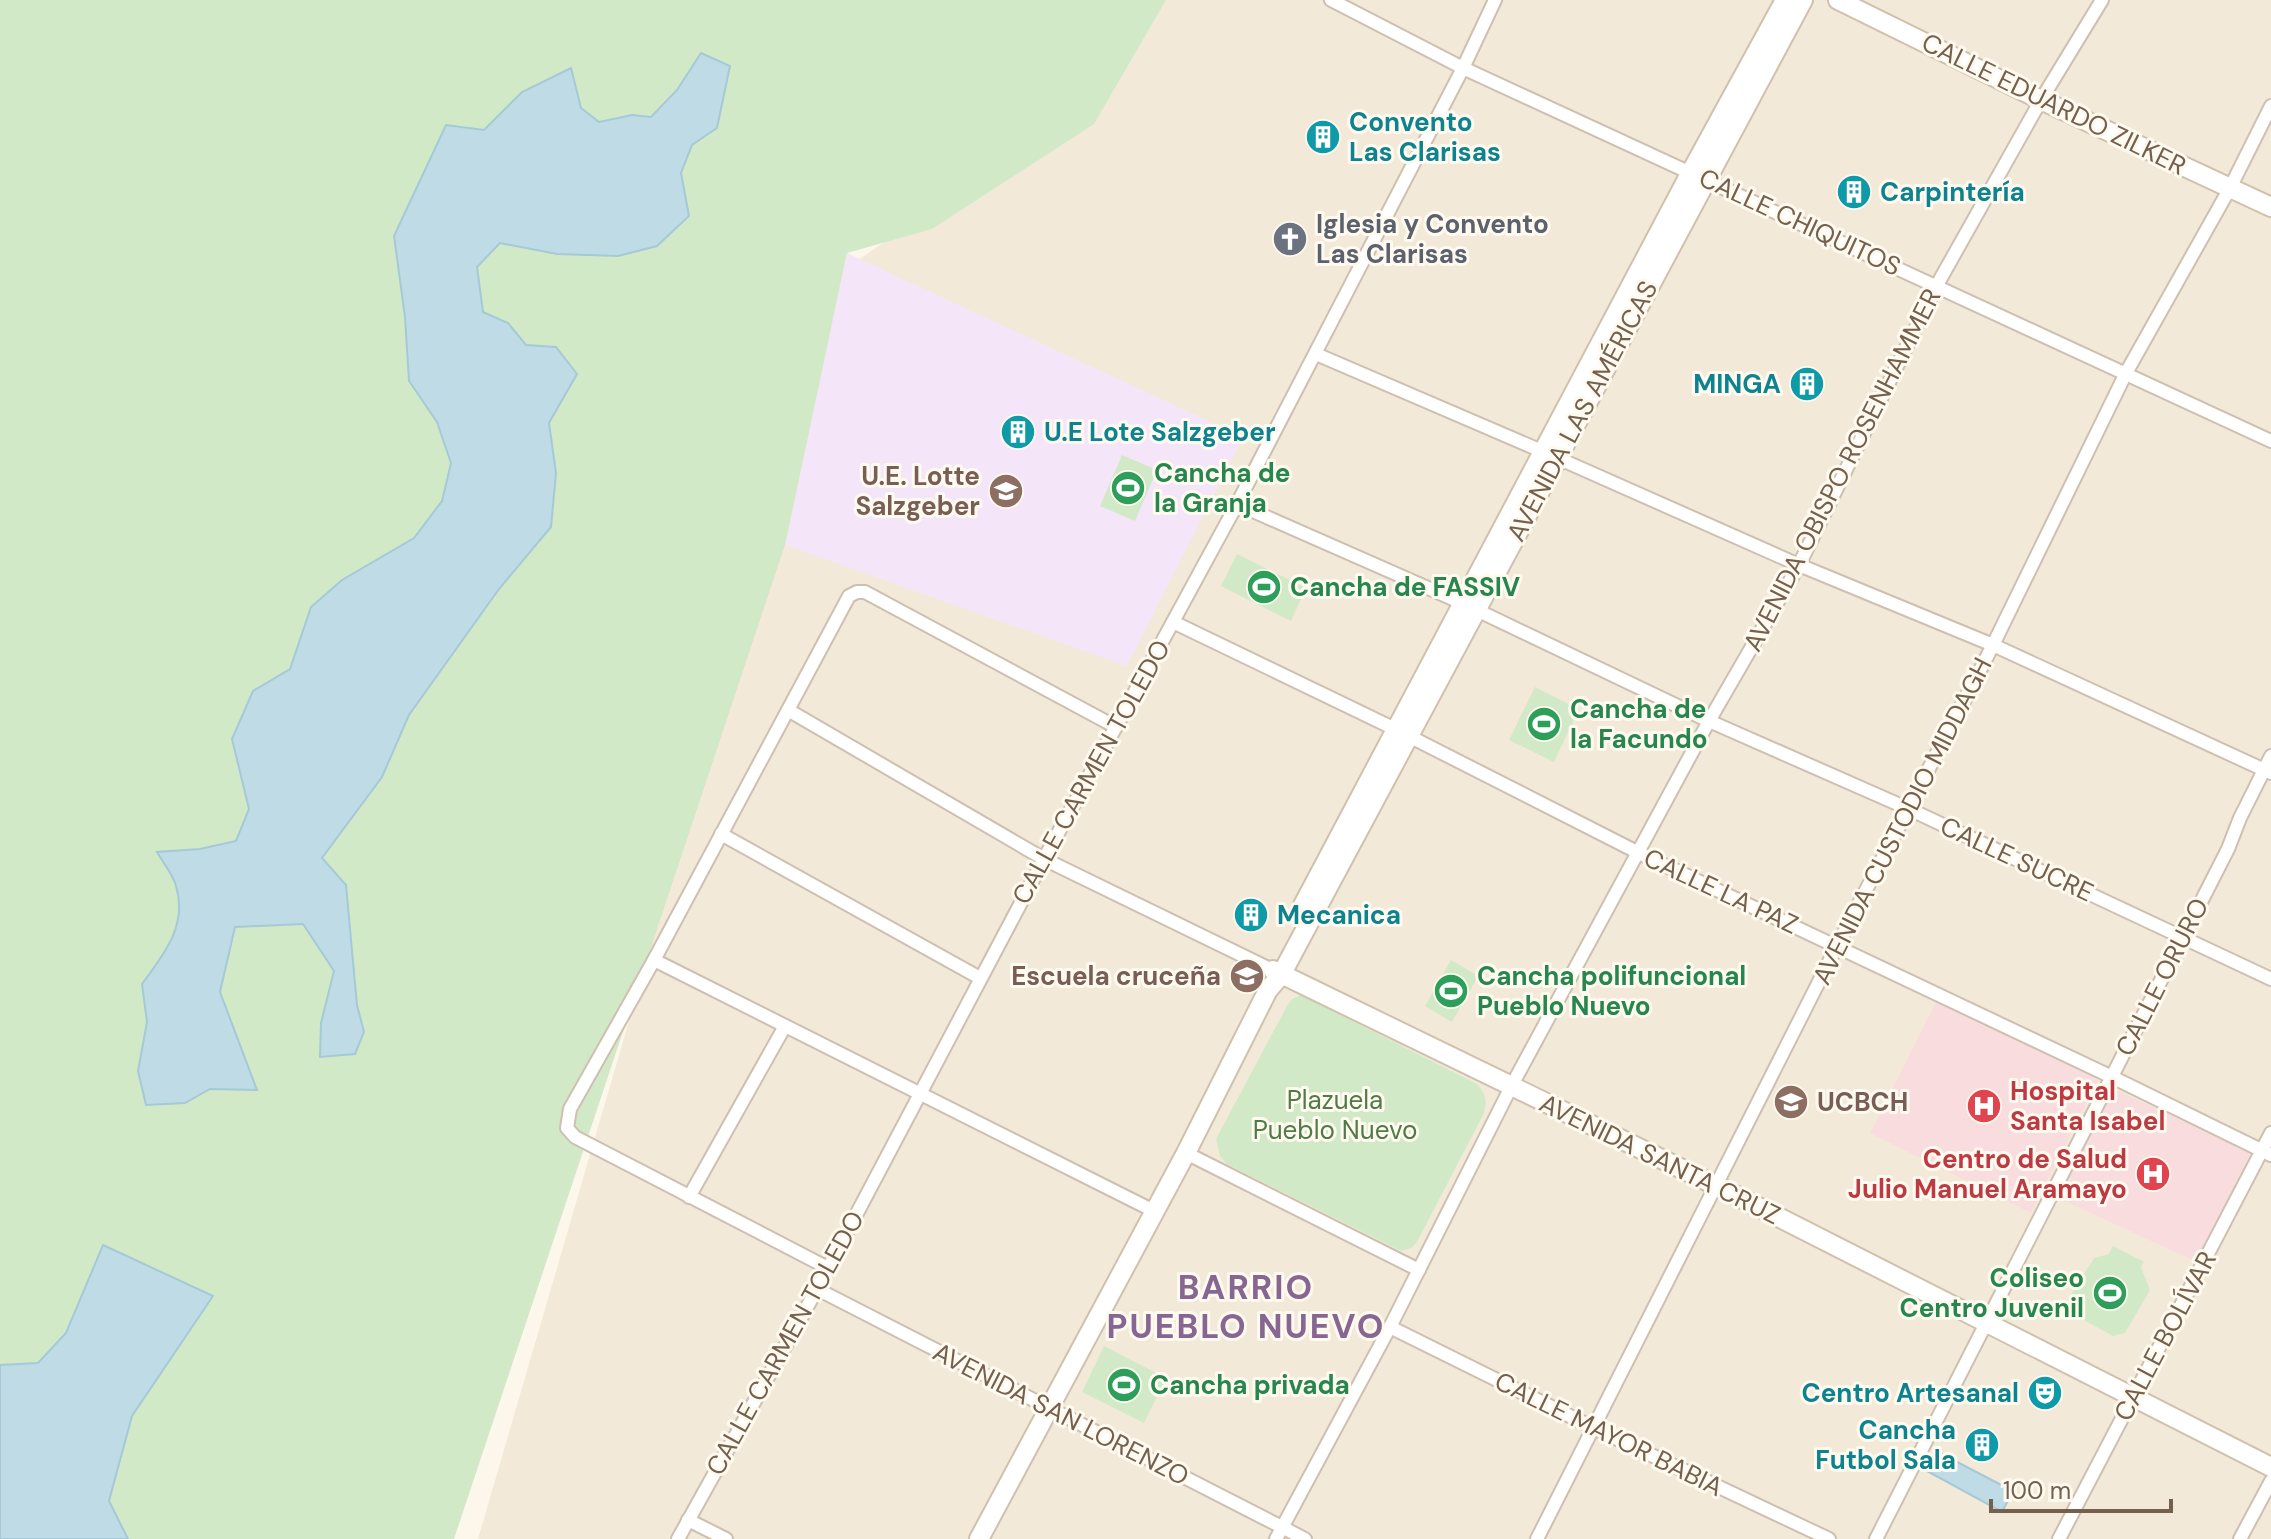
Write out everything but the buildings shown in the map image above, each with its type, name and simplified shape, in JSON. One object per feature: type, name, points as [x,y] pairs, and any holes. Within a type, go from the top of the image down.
[{"type":"main road","name":"AVENIDA LAS AMÉRICAS","points":[[979,1539],[1186,1153],[1276,972],[1698,176],[1785,0]]},
{"type":"main road","name":"AVENIDA LAS AMÉRICAS","points":[[1698,176],[1803,0]]},
{"type":"main road","name":"CALLE EDUARDO ZILKER","points":[[1838,0],[2041,100],[2271,207]]},
{"type":"main road","name":"AVENIDA SANTA CRUZ","points":[[1276,972],[1717,1186],[2271,1467]]},
{"type":"street","name":"CALLE CHIQUITOS","points":[[1331,0],[1463,68],[2271,441]]},
{"type":"street","name":"CALLE CARMEN TOLEDO","points":[[678,1539],[817,1289],[980,978],[1237,504],[1463,68],[1495,0]]},
{"type":"street","name":"AVENIDA OBISPO ROSENHAMMER","points":[[1279,1533],[1390,1327],[1512,1085],[1709,721],[1799,565],[1937,285],[2041,100],[2102,0]]},
{"type":"street","name":"AVENIDA CUSTODIO MIDDAGH","points":[[1537,1539],[1993,645],[2126,373],[2230,188],[2271,106]]},
{"type":"street","points":[[1316,354],[1799,565],[1993,645],[2267,772]]},
{"type":"street","name":"CALLE SUCRE","points":[[1237,504],[1468,606],[1709,721],[1909,809],[2271,979]]},
{"type":"street","points":[[828,1268],[575,1137],[567,1128],[570,1109],[654,960],[849,596],[865,592],[1116,727]]},
{"type":"street","name":"CALLE LA PAZ","points":[[1173,622],[1402,732],[1639,853],[2266,1153]]},
{"type":"street","name":"AVENIDA SANTA CRUZ","points":[[788,710],[1044,859],[1276,972]]},
{"type":"street","name":"CALLE ORURO","points":[[1876,1539],[2267,772],[2271,756]]},
{"type":"street","points":[[721,834],[980,978]]},
{"type":"street","points":[[654,960],[1154,1211]]},
{"type":"street","points":[[689,1197],[785,1026]]},
{"type":"street","name":"CALLE BOLÍVAR","points":[[2059,1539],[2266,1153],[2271,1133]]},
{"type":"street","points":[[1186,1153],[1419,1270]]},
{"type":"street","name":"AVENIDA SAN LORENZO","points":[[817,1289],[1279,1533],[1305,1539]]},
{"type":"street","name":"CALLE MAYOR BABIA","points":[[1390,1327],[1829,1539]]},
{"type":"street","points":[[2240,1539],[2271,1481]]},
{"type":"street","points":[[688,1520],[726,1539]]},
{"type":"shaded area","points":[[1086,0],[2271,0],[2271,1539],[478,1539],[849,266],[1069,118]]},
{"type":"shaded area","name":"U.E. Lotte Salzgeber","points":[[847,253],[1243,437],[1127,666],[785,545]]},
{"type":"shaded area","name":"Hospital Santa Isabel","points":[[1937,1000],[2098,1080],[2031,1213],[1870,1133]]},
{"type":"shaded area","name":"Centro de Salud Julio Manuel Aramayo","points":[[2107,1086],[2257,1154],[2199,1258],[2194,1261],[2050,1194]]},
{"type":"green space","points":[[0,0],[1166,0],[1094,124],[932,229],[847,253],[785,545],[454,1539],[128,1539],[109,1501],[132,1416],[212,1296],[104,1245],[66,1333],[38,1363],[0,1365]],"holes":[[[701,54],[729,66],[717,128],[692,145],[681,173],[689,216],[557,254],[500,243],[477,267],[483,312],[508,323],[526,345],[556,347],[577,375],[549,423],[556,473],[551,527],[499,589],[409,715],[382,777],[322,858],[346,885],[357,1005],[364,1032],[321,1023],[334,971],[302,924],[235,927],[220,992],[256,1089],[210,1089],[185,1103],[145,1037],[147,1022],[142,984],[170,945],[180,912],[176,884],[200,849],[236,841],[249,809],[232,739],[253,691],[290,669],[312,607],[342,580],[414,538],[442,501],[451,463],[437,422],[409,381],[405,317],[394,236],[446,125],[484,130],[522,92],[570,68],[581,108],[599,122],[632,115],[651,117],[677,90]]]},
{"type":"green space","name":"Cancha de la Granja","points":[[1122,455],[1157,470],[1135,521],[1100,506]]},
{"type":"green space","name":"Cancha de FASSIV","points":[[1237,554],[1306,588],[1291,621],[1221,586]]},
{"type":"green space","name":"Cancha de la Facundo","points":[[1535,687],[1579,709],[1554,762],[1509,740]]},
{"type":"green space","name":"Cancha polifuncional Pueblo Nuevo","points":[[1451,960],[1478,976],[1452,1022],[1425,1006]]},
{"type":"green space","name":"Plazuela Pueblo Nuevo","points":[[1301,995],[1477,1084],[1484,1094],[1484,1113],[1417,1242],[1411,1248],[1401,1251],[1227,1164],[1220,1156],[1216,1139],[1287,1006],[1292,999]]},
{"type":"green space","name":"Coliseo Centro Juvenil","points":[[2113,1246],[2144,1262],[2141,1267],[2150,1290],[2125,1333],[2113,1336],[2069,1312],[2070,1296],[2094,1258],[2109,1254]]},
{"type":"green space","name":"Cancha privada","points":[[1104,1346],[1166,1378],[1144,1423],[1082,1392]]},
{"type":"water","points":[[701,53],[730,66],[717,128],[692,145],[681,173],[689,216],[657,246],[618,256],[557,254],[500,243],[477,267],[483,312],[508,323],[526,345],[556,347],[577,374],[549,423],[556,473],[551,527],[499,589],[409,715],[382,777],[322,858],[346,885],[357,1005],[364,1032],[355,1054],[320,1057],[321,1023],[334,971],[303,924],[235,927],[220,992],[257,1090],[210,1089],[185,1103],[146,1105],[138,1071],[147,1022],[142,984],[172,938],[179,914],[175,882],[157,852],[200,849],[236,841],[249,809],[232,739],[253,691],[290,669],[311,607],[342,580],[414,538],[442,501],[451,463],[437,422],[409,381],[405,317],[394,236],[446,125],[484,130],[522,92],[571,68],[581,108],[599,122],[632,115],[651,117],[677,90]]},
{"type":"water","points":[[103,1245],[213,1296],[132,1416],[109,1501],[128,1539],[0,1539],[0,1365],[38,1363],[66,1333]]},
{"type":"water","points":[[1936,1451],[2013,1491],[2002,1512],[1927,1471]]},
{"type":"place","name":"Convento Las Clarisas","points":[[1323,137]]},
{"type":"place","name":"Carpintería","points":[[1854,192]]},
{"type":"place","name":"Iglesia y Convento Las Clarisas","points":[[1290,239]]},
{"type":"place","name":"MINGA","points":[[1807,384]]},
{"type":"place","name":"U.E Lote Salzgeber","points":[[1018,432]]},
{"type":"place","name":"Cancha de la Granja","points":[[1128,488]]},
{"type":"place","name":"U.E. Lotte Salzgeber","points":[[1006,491]]},
{"type":"place","name":"Cancha de FASSIV","points":[[1264,587]]},
{"type":"place","name":"Cancha de la Facundo","points":[[1544,724]]},
{"type":"place","name":"Mecanica","points":[[1251,915]]},
{"type":"place","name":"Escuela cruceña","points":[[1247,976]]},
{"type":"place","name":"Cancha polifuncional Pueblo Nuevo","points":[[1451,991]]},
{"type":"place","name":"UCBCH","points":[[1791,1102]]},
{"type":"place","name":"Hospital Santa Isabel","points":[[1984,1106]]},
{"type":"place","name":"Centro de Salud Julio Manuel Aramayo","points":[[2153,1174]]},
{"type":"place","name":"Coliseo Centro Juvenil","points":[[2110,1293]]},
{"type":"place","name":"Cancha privada","points":[[1124,1385]]},
{"type":"place","name":"Centro Artesanal","points":[[2045,1393]]},
{"type":"place","name":"Cancha Futbol Sala","points":[[1982,1445]]},
{"type":"district","name":"BARRIO PUEBLO NUEVO","points":[[1246,1306]]}]
